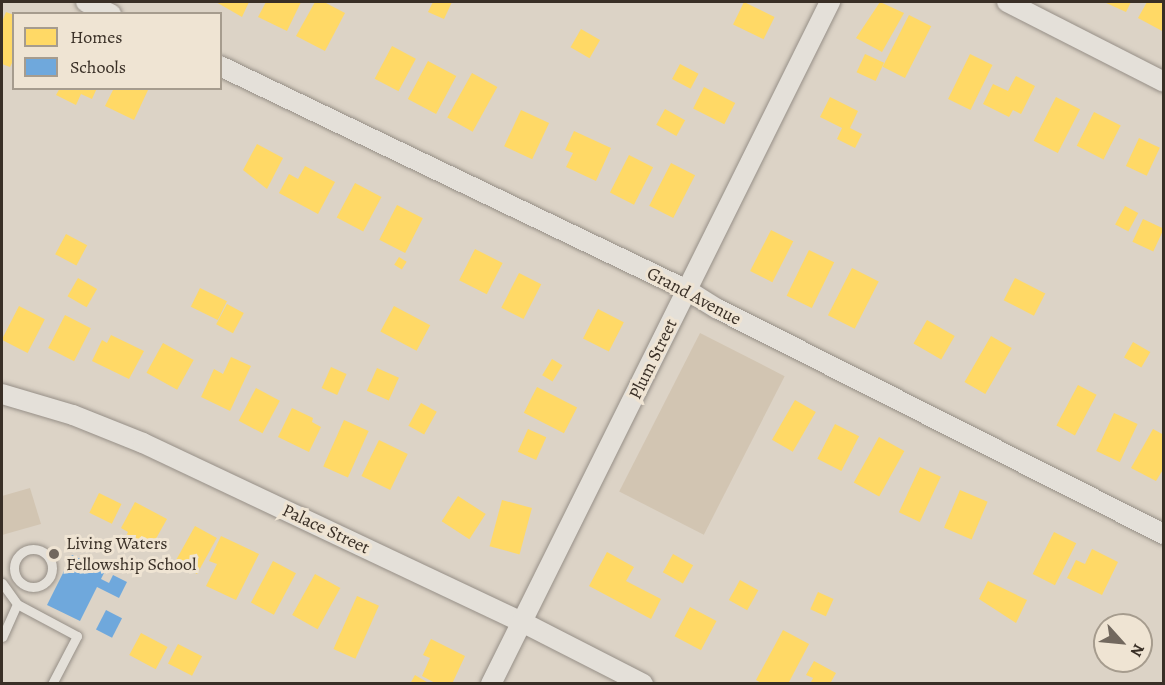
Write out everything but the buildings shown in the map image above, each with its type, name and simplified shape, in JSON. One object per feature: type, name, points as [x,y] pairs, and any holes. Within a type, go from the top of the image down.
[{"type":"street","points":[[86,2],[107,12]]},
{"type":"street","name":"Plum Street","points":[[491,684],[830,2]]},
{"type":"street","points":[[1007,2],[1164,82]]},
{"type":"street","name":"Grand Avenue","points":[[222,67],[687,290],[718,309],[1164,534]]},
{"type":"street","name":"Palace Street","points":[[2,393],[73,415],[143,443],[522,622],[643,684]]},
{"type":"lane","points":[[16,579],[14,563],[24,551],[39,550],[50,560],[51,574],[43,585],[29,587],[16,579],[3,583],[17,604],[77,636],[52,684]]},
{"type":"lane","points":[[2,633],[17,604]]},
{"type":"shaded area","points":[[700,333],[785,376],[704,535],[619,492]]},
{"type":"shaded area","points":[[30,488],[41,524],[2,535],[2,496]]},
{"type":"place","name":"Living Waters Fellowship School","points":[[54,554]]}]
